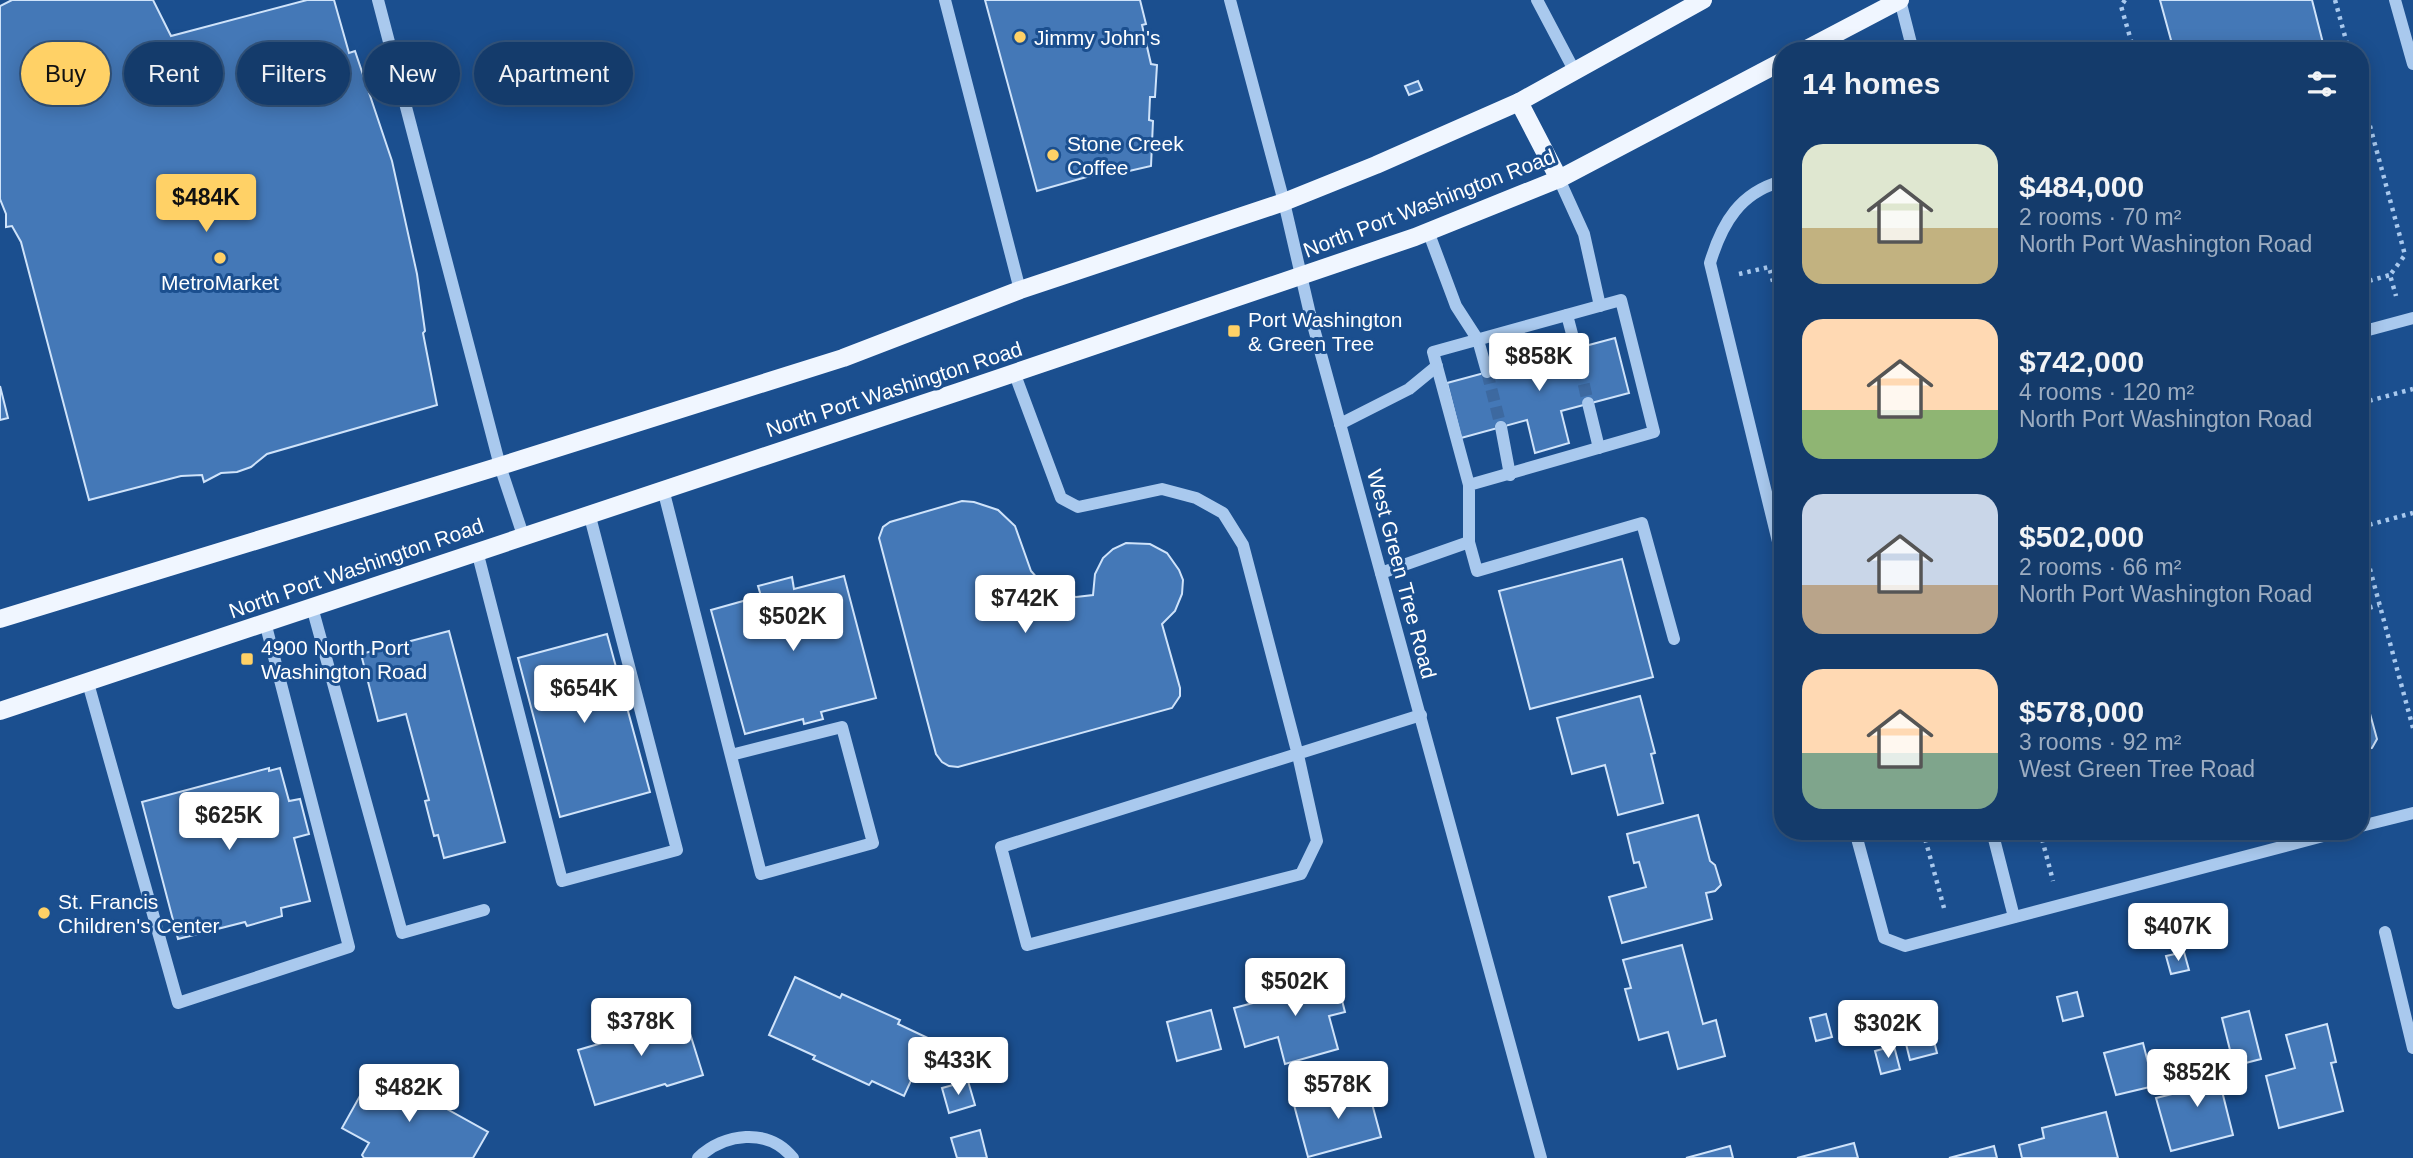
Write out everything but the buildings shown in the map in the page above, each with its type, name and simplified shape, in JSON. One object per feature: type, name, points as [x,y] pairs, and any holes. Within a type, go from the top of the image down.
[{"type":"main road","points":[[0,619],[843,358],[1020,290],[1284,202],[1519,102],[1703,0]]},
{"type":"main road","points":[[1820,42],[1900,0]]},
{"type":"main road","name":"North Port Washington Road","points":[[0,711],[1428,231],[1559,179],[1774,66]]},
{"type":"main road","points":[[1519,102],[1559,179]]},
{"type":"street","points":[[378,0],[500,466],[523,535]]},
{"type":"street","points":[[945,0],[1020,290]]},
{"type":"street","name":"West Green Tree Road","points":[[1230,0],[1284,202],[1300,276],[1541,1158]]},
{"type":"street","points":[[1537,0],[1574,70]]},
{"type":"street","points":[[1900,0],[1911,42]]},
{"type":"street","points":[[2395,0],[2413,64]]},
{"type":"street","points":[[1559,179],[1584,234],[1600,306]]},
{"type":"street","points":[[1774,183],[1741,202],[1718,236],[1710,263],[1774,527]]},
{"type":"street","points":[[1428,231],[1456,306],[1478,340],[1487,372]]},
{"type":"street","points":[[1469,485],[1654,432],[1621,300],[1433,352],[1469,485],[1469,542],[1477,571],[1642,523],[1674,639]]},
{"type":"street","points":[[1567,315],[1576,349]]},
{"type":"street","points":[[2369,330],[2408,319]]},
{"type":"street","points":[[1340,424],[1409,389],[1437,366]]},
{"type":"street","points":[[1014,372],[1061,498],[1078,508],[1162,489],[1196,498],[1223,513],[1243,545],[1298,755],[1317,841],[1301,874],[1027,944],[1001,847],[1298,755],[1421,715]]},
{"type":"street","points":[[1588,403],[1599,448]]},
{"type":"street","points":[[1501,427],[1510,475]]},
{"type":"street","points":[[663,489],[761,874],[873,842],[842,727],[731,755]]},
{"type":"street","points":[[1769,507],[1774,506]]},
{"type":"street","points":[[477,551],[562,881],[677,850],[589,513]]},
{"type":"street","points":[[1381,573],[1469,542]]},
{"type":"street","points":[[312,607],[402,933],[484,910]]},
{"type":"street","points":[[88,683],[178,1003],[349,947],[265,622]]},
{"type":"street","points":[[2369,824],[2413,813]]},
{"type":"street","points":[[1857,840],[1884,938],[1905,946],[2308,840]]},
{"type":"street","points":[[1994,840],[2014,917]]},
{"type":"street","points":[[2385,932],[2413,1048]]},
{"type":"street","points":[[698,1158],[709,1148],[728,1138],[750,1136],[771,1142],[793,1158]]},
{"type":"path","points":[[2125,0],[2121,6],[2131,42]]},
{"type":"path","points":[[2335,0],[2347,42]]},
{"type":"path","points":[[2369,123],[2405,256],[2390,275],[2369,281]]},
{"type":"path","points":[[1714,280],[1769,268],[1774,286]]},
{"type":"path","points":[[2390,275],[2408,319]]},
{"type":"path","points":[[2369,402],[2413,389]]},
{"type":"path","points":[[2369,525],[2413,513]]},
{"type":"path","points":[[2369,567],[2413,728]]},
{"type":"path","points":[[2369,608],[2379,605]]},
{"type":"path","points":[[1925,840],[1951,934]]},
{"type":"path","points":[[2042,840],[2059,906]]},
{"type":"tunnel","points":[[1576,349],[1588,403]]},
{"type":"tunnel","points":[[1487,372],[1501,427]]},
{"type":"place","name":"Jimmy John's","points":[[1020,37]]},
{"type":"place","name":"Stone Creek Coffee","points":[[1053,155]]},
{"type":"place","name":"MetroMarket","points":[[220,258]]},
{"type":"place","name":"Port Washington & Green Tree","points":[[1234,331]]},
{"type":"place","name":"4900 North Port Washington Road","points":[[247,659]]},
{"type":"place","name":"St. Francis Children's Center","points":[[44,913]]}]
